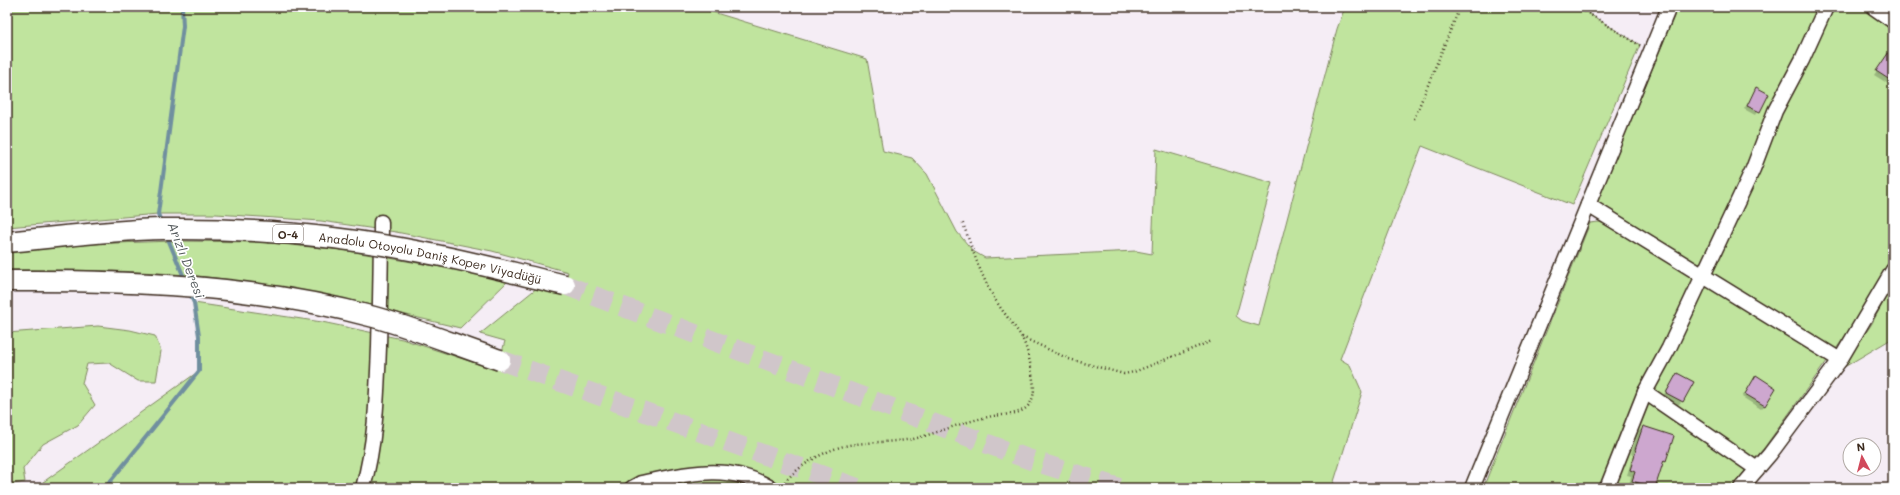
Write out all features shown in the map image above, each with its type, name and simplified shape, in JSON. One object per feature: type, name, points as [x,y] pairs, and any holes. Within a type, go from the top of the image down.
[{"type":"highway","name":"Anadolu Otoyolu Daniş Koper Viyadüğü","points":[[7,242],[124,231],[163,229],[236,230],[356,241],[422,252],[565,285]]},
{"type":"highway","points":[[7,282],[160,284],[283,298],[375,317],[500,360]]},
{"type":"street","points":[[1472,488],[1669,7]]},
{"type":"street","points":[[1607,488],[1645,392],[1669,348],[1703,276],[1753,169],[1775,111],[1806,53],[1826,7]]},
{"type":"street","points":[[1873,7],[1893,21]]},
{"type":"street","points":[[1588,205],[1840,360]]},
{"type":"street","points":[[363,488],[373,447],[376,420],[381,298],[381,222]]},
{"type":"street","points":[[1741,488],[1840,360],[1893,270]]},
{"type":"street","points":[[1645,392],[1757,469]]},
{"type":"street","points":[[632,488],[641,483],[708,472],[745,476],[771,488]]},
{"type":"path","points":[[1414,119],[1460,7]]},
{"type":"path","points":[[1578,7],[1650,52]]},
{"type":"path","points":[[780,488],[790,475],[820,455],[839,447],[910,439],[933,434],[965,422],[1016,413],[1026,408],[1031,402],[1034,392],[1033,380],[1022,337],[1001,310],[991,293],[962,221]]},
{"type":"path","points":[[1022,337],[1069,359],[1124,374],[1134,372],[1212,341]]},
{"type":"green space","points":[[7,7],[696,7],[867,59],[883,151],[912,158],[927,174],[957,232],[973,251],[985,258],[1136,251],[1152,254],[1156,149],[1272,183],[1236,316],[1242,321],[1259,326],[1337,29],[1345,7],[1578,7],[1640,45],[1572,205],[1422,146],[1340,359],[1350,365],[1362,392],[1332,488],[46,488],[39,485],[199,371],[199,336],[194,303],[322,322],[402,339],[497,370],[505,341],[480,334],[538,287],[563,293],[568,272],[492,251],[396,232],[321,221],[216,214],[158,214],[7,227]]},
{"type":"green space","points":[[1678,7],[1861,7],[1893,30],[1893,255],[1860,315],[1836,349],[1597,202]]},
{"type":"green space","points":[[1599,222],[1608,225],[1827,361],[1764,448],[1731,488],[1483,488],[1590,223]]},
{"type":"green space","points":[[175,241],[259,242],[343,250],[510,279],[460,328],[327,296],[273,286],[216,278],[157,273],[7,270],[7,253],[87,244]]},
{"type":"green space","points":[[1893,284],[1893,338],[1841,369],[1871,325]]},
{"type":"green space","points":[[98,326],[130,330],[155,336],[161,351],[156,381],[138,381],[109,363],[87,364],[82,383],[95,405],[78,425],[43,444],[23,469],[25,482],[7,485],[7,333]]},
{"type":"building","points":[[1893,46],[1893,82],[1876,71]]},
{"type":"building","points":[[1756,87],[1769,94],[1760,112],[1747,106]]},
{"type":"building","points":[[1677,373],[1694,382],[1683,402],[1666,393]]},
{"type":"building","points":[[1756,375],[1776,388],[1765,406],[1745,394]]},
{"type":"building","points":[[1643,426],[1674,436],[1655,488],[1632,481],[1635,472],[1630,470]]},
{"type":"waterway","name":"Arızlı Deresi","points":[[162,224],[158,214],[183,26],[182,7]]},
{"type":"waterway","name":"Arızlı Deresi","points":[[166,234],[185,280]]},
{"type":"waterway","name":"Arızlı Deresi","points":[[105,488],[199,371],[199,336],[194,303],[189,292]]},
{"type":"tunnel","points":[[565,285],[1028,459],[1119,488]]},
{"type":"tunnel","points":[[500,360],[857,488]]}]
